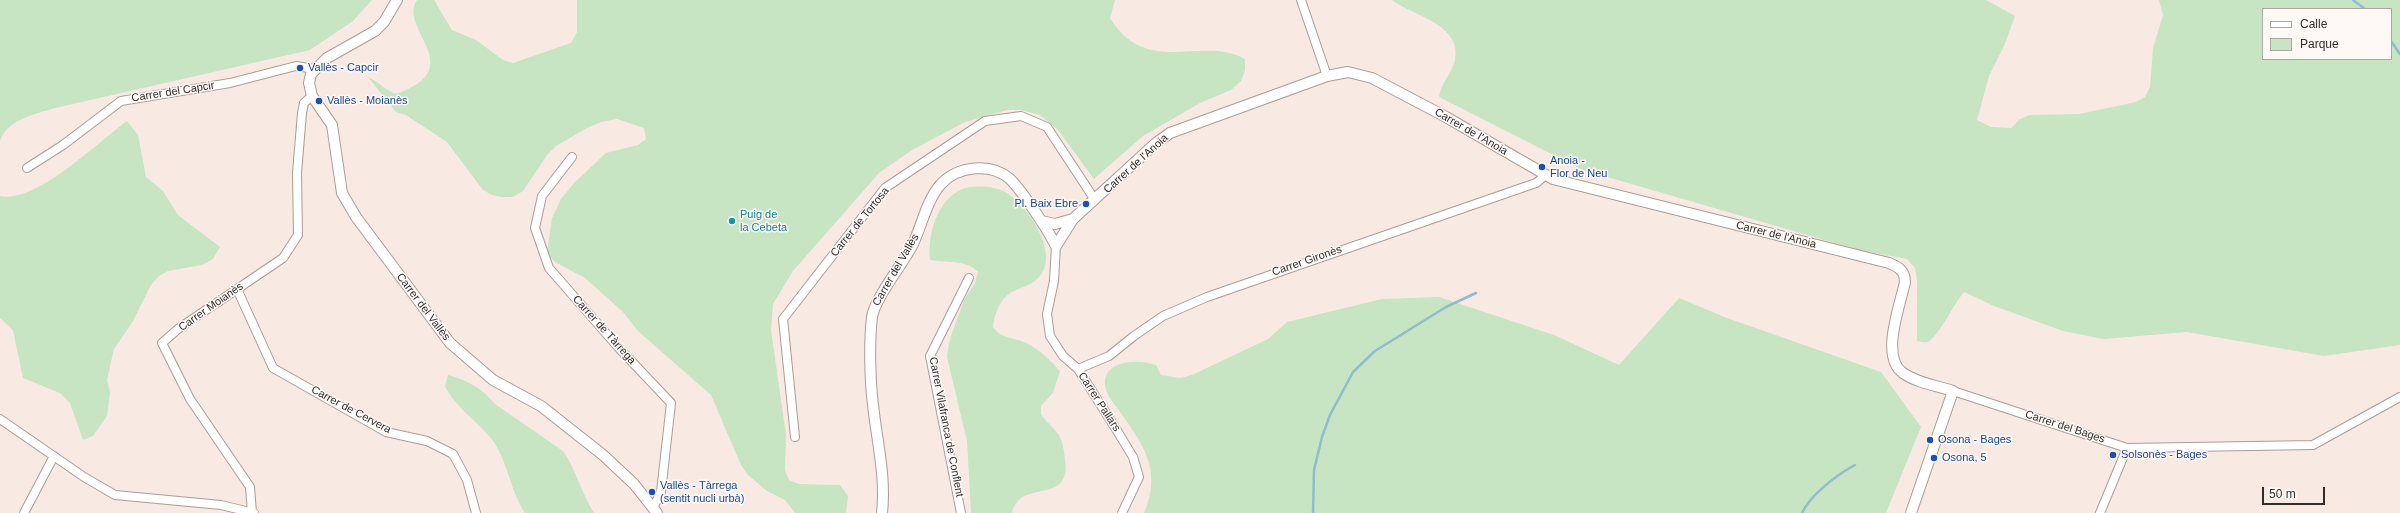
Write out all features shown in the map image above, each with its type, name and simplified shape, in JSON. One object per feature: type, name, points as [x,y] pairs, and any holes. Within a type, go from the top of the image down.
[{"type":"street","points":[[312,96],[309,83],[315,69],[327,58],[375,31],[384,22],[397,0]]},
{"type":"street","points":[[1301,0],[1327,76]]},
{"type":"street","name":"Carrer del Capcir","points":[[27,168],[63,145],[121,101],[230,83],[296,66],[315,69]]},
{"type":"street","name":"Carrer de l'Anoia","points":[[1074,219],[1156,143],[1170,133],[1327,76],[1348,72],[1372,78],[1446,117],[1546,175],[1561,181],[1889,263],[1902,271]]},
{"type":"street","name":"Carrer Moianès","points":[[253,513],[250,488],[190,399],[162,343],[283,258],[298,235],[297,173],[302,113],[304,103],[312,96]]},
{"type":"street","name":"Carrer del Vallès","points":[[312,96],[332,125],[342,193],[356,217],[440,333],[493,380],[541,406],[603,455],[634,484],[655,511]]},
{"type":"street","name":"Carrer de Tortosa","points":[[795,437],[783,319],[885,188],[985,121],[1021,116],[1047,127],[1095,200]]},
{"type":"street","name":"Carrer de Tàrrega","points":[[572,157],[542,196],[535,228],[549,268],[618,347],[671,404],[661,492],[655,511]]},
{"type":"street","name":"Carrer del Vallès","points":[[882,513],[883,471],[872,397],[872,317],[877,303],[912,246],[931,199],[942,183],[961,171],[971,168],[991,170],[1010,179],[1042,221],[1056,246]]},
{"type":"street","name":"Carrer Gironès","points":[[1078,369],[1108,356],[1162,316],[1207,297],[1536,183],[1546,175]]},
{"type":"street","points":[[1042,221],[1055,224],[1074,219]]},
{"type":"street","points":[[1056,246],[1074,219]]},
{"type":"street","name":"Carrer Pallars","points":[[1056,246],[1054,281],[1047,314],[1050,336],[1063,356],[1078,369],[1116,429],[1135,464],[1138,477],[1122,513]]},
{"type":"street","name":"Carrer del Bages","points":[[1902,271],[1905,282],[1892,343],[1894,361],[1899,370],[1908,376],[2127,448],[2313,445],[2400,397]]},
{"type":"street","name":"Carrer Vilafranca de Conflent","points":[[961,513],[930,356],[969,278]]},
{"type":"street","name":"Carrer de Cervera","points":[[237,289],[273,368],[386,432],[427,441],[453,454],[467,480],[476,513]]},
{"type":"street","points":[[1911,513],[1953,391]]},
{"type":"street","points":[[0,419],[84,477],[115,495],[221,505],[253,513]]},
{"type":"street","points":[[2100,513],[2127,448]]},
{"type":"street","points":[[24,513],[54,456]]},
{"type":"green space","points":[[0,0],[372,0],[353,21],[310,50],[51,109],[13,124],[7,129],[0,142]]},
{"type":"green space","points":[[417,0],[434,0],[452,30],[476,40],[503,60],[513,63],[571,43],[577,32],[577,0],[1115,0],[1110,18],[1125,36],[1141,46],[1157,51],[1211,51],[1228,53],[1245,59],[1245,70],[1241,81],[1231,90],[1200,103],[1143,136],[1094,179],[1058,130],[1040,115],[1021,110],[1007,110],[965,122],[912,150],[879,173],[793,271],[773,304],[771,330],[786,435],[785,470],[789,480],[799,484],[840,485],[848,496],[846,513],[795,513],[785,500],[767,491],[748,475],[741,465],[711,395],[638,331],[623,312],[585,278],[555,262],[547,253],[552,218],[561,199],[574,183],[606,153],[638,145],[646,139],[644,128],[617,119],[601,122],[587,128],[556,146],[547,155],[523,191],[513,197],[492,195],[483,190],[447,142],[406,115],[396,112],[368,77],[396,94],[418,84],[428,72],[430,60],[413,11]]},
{"type":"green space","points":[[1392,0],[1986,0],[2015,16],[2004,46],[1989,76],[1977,120],[1991,127],[2011,128],[2020,119],[2030,115],[2079,114],[2136,102],[2145,97],[2150,87],[2153,48],[2163,15],[2159,0],[2400,0],[2400,345],[2324,356],[2187,332],[2103,339],[2063,331],[1994,306],[1964,292],[1931,340],[1926,342],[1917,341],[1917,281],[1915,268],[1907,259],[1859,250],[1583,170],[1439,97],[1442,87],[1452,69],[1455,60],[1455,48],[1451,38],[1444,29]]},
{"type":"green space","points":[[127,121],[138,135],[146,177],[163,191],[178,215],[220,247],[213,259],[202,265],[168,271],[159,276],[151,285],[132,323],[114,349],[107,380],[110,392],[107,416],[93,436],[83,440],[70,403],[60,393],[23,378],[13,330],[0,318],[0,196],[15,196],[49,181],[84,156]]},
{"type":"green space","points":[[969,187],[992,188],[1005,192],[1013,197],[1029,214],[1036,225],[1045,248],[1046,259],[1044,269],[1038,278],[1032,283],[1009,294],[1003,300],[997,311],[993,327],[1004,336],[1021,341],[1036,348],[1060,371],[1053,393],[1041,406],[1041,414],[1059,435],[1065,456],[1065,474],[1061,483],[1053,488],[1025,496],[1017,502],[1012,513],[971,513],[967,441],[947,357],[949,342],[964,300],[975,283],[978,272],[968,265],[961,263],[930,260],[931,238],[937,216],[950,197]]},
{"type":"green space","points":[[1439,297],[1554,335],[1619,365],[1679,298],[1727,318],[1881,372],[1921,427],[1886,513],[1144,513],[1149,497],[1151,483],[1147,457],[1135,433],[1107,392],[1105,385],[1106,376],[1110,370],[1124,363],[1141,362],[1156,365],[1161,375],[1180,378],[1192,375],[1268,339],[1287,322],[1382,299]]},
{"type":"green space","points":[[448,375],[474,386],[495,404],[563,451],[572,465],[589,505],[594,513],[525,513],[515,494],[505,464],[496,446],[490,437],[454,400],[445,386]]},
{"type":"waterway","points":[[2353,0],[2364,8]]},
{"type":"waterway","points":[[2392,42],[2400,54]]},
{"type":"waterway","points":[[1313,513],[1314,470],[1322,437],[1330,415],[1353,372],[1375,351],[1446,307],[1476,293]]},
{"type":"waterway","points":[[1802,513],[1811,499],[1818,492],[1855,465]]},
{"type":"place","name":"Vallès - Capcir","points":[[300,68]]},
{"type":"place","name":"Vallès - Moianès","points":[[319,101]]},
{"type":"place","name":"Anoia - Flor de Neu","points":[[1542,167]]},
{"type":"place","name":"Pl. Baix Ebre","points":[[1086,204]]},
{"type":"place","name":"Puig de la Cebeta","points":[[732,221]]},
{"type":"place","name":"Osona - Bages","points":[[1930,440]]},
{"type":"place","name":"Solsonès - Bages","points":[[2113,455]]},
{"type":"place","name":"Osona, 5","points":[[1934,458]]},
{"type":"place","name":"Vallès - Tàrrega (sentit nucli urbà)","points":[[652,492]]}]
